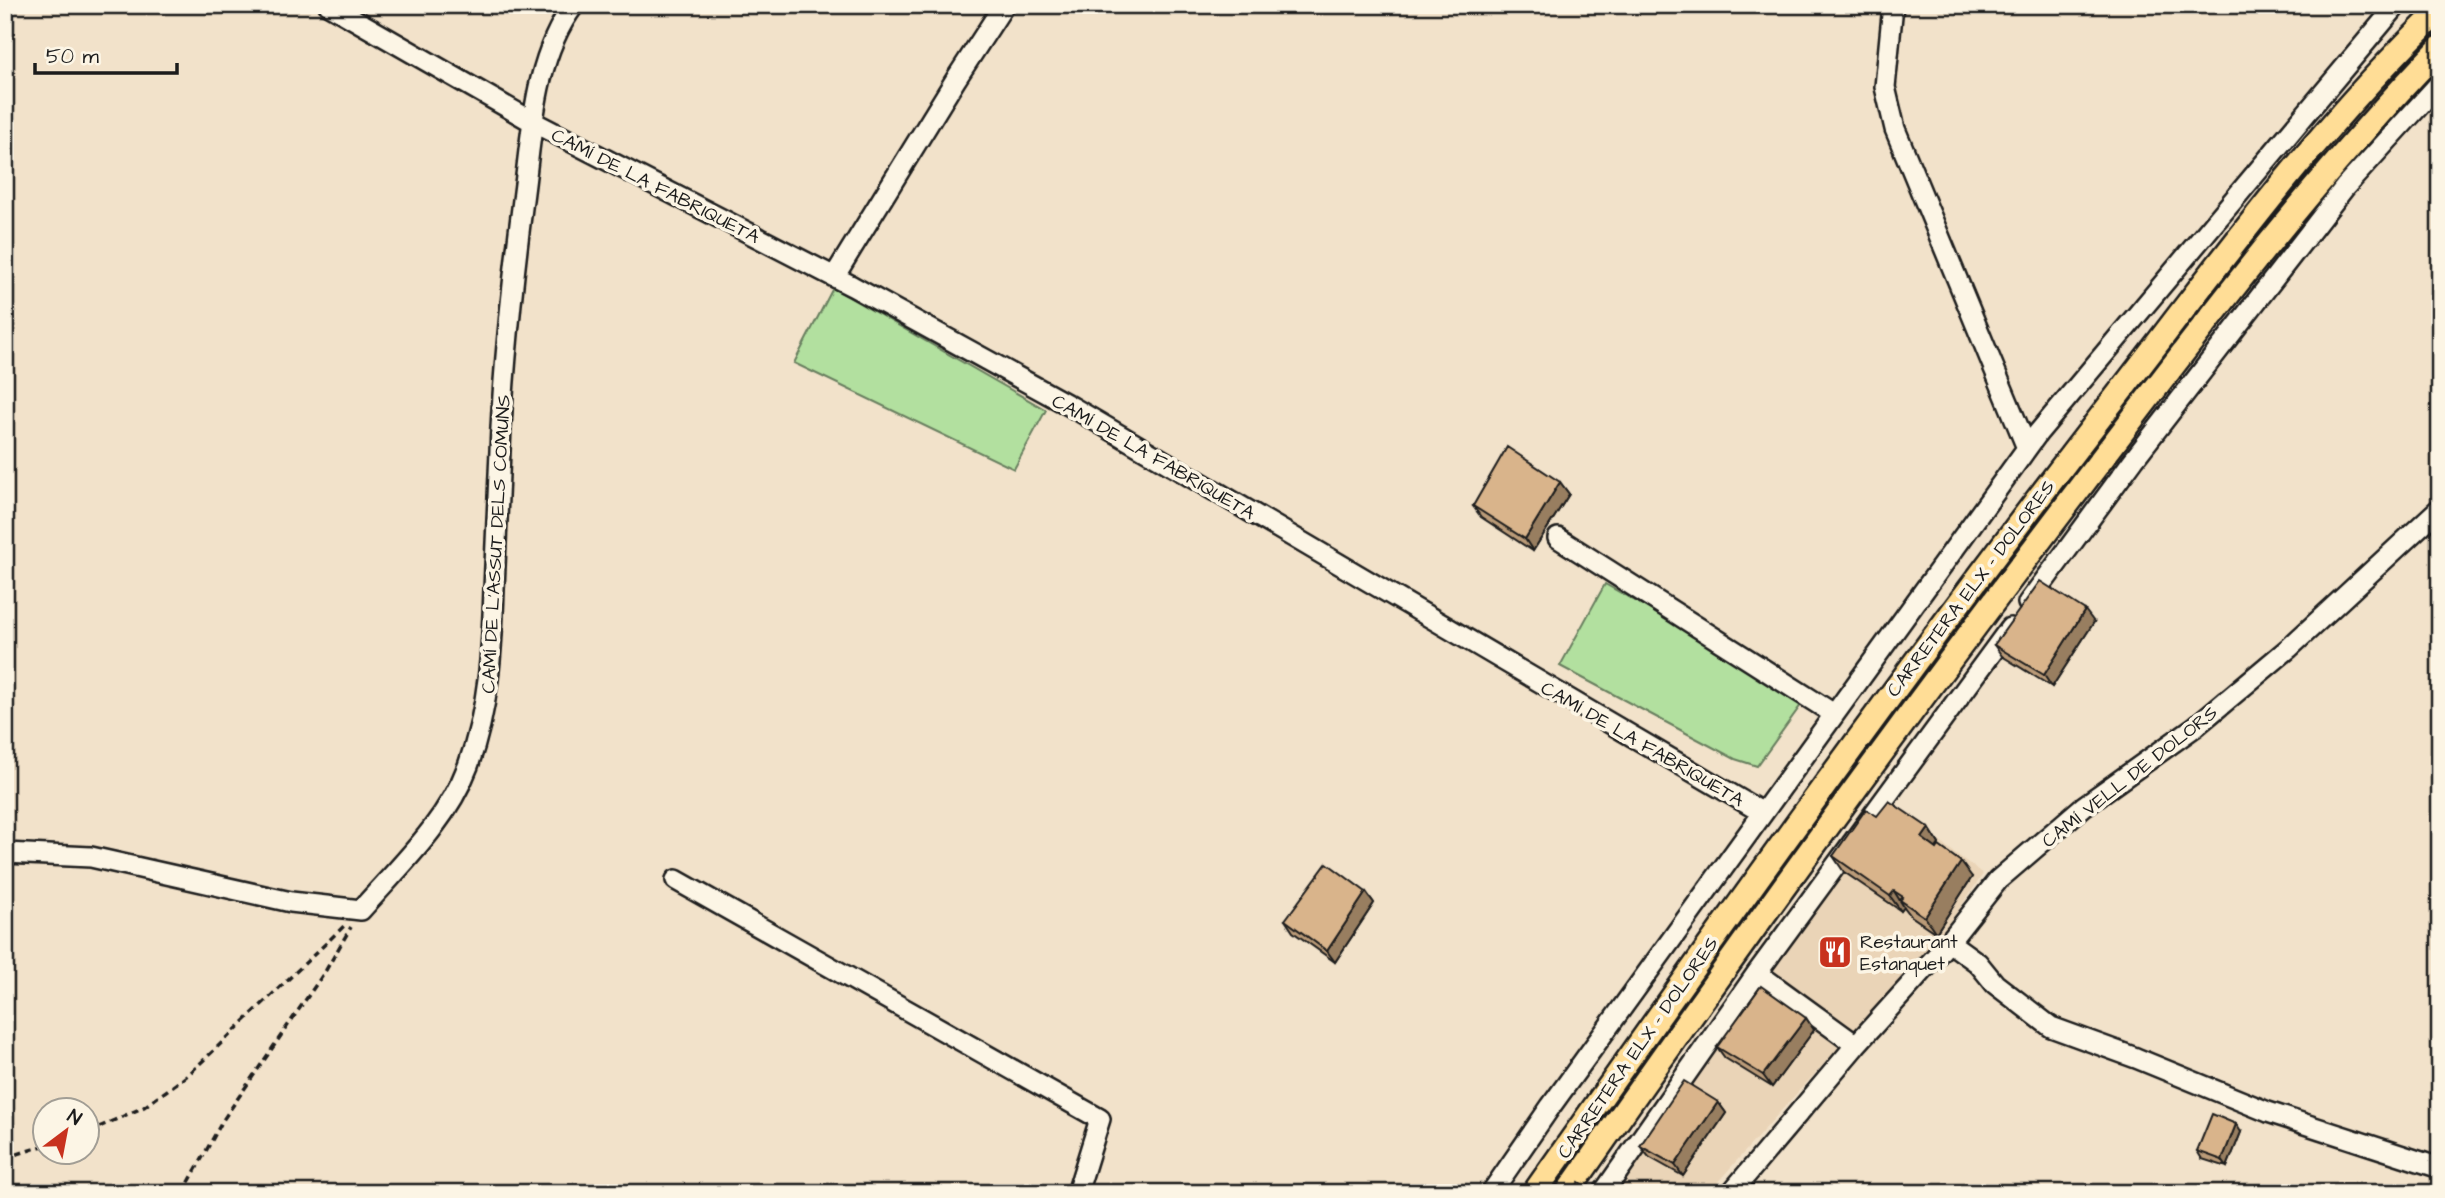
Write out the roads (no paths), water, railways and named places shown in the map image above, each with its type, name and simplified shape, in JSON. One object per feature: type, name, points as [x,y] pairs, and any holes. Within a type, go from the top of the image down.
[{"type":"main road","name":"CARRETERA ELX - DOLORES","points":[[1534,1193],[1784,839],[2064,464],[2298,165],[2343,112],[2440,10]]},
{"type":"main road","name":"CARRETERA ELX - DOLORES","points":[[1567,1193],[1719,975],[2052,524],[2315,186],[2380,110],[2440,48]]},
{"type":"street","name":"CAMÍ DE LA FABRIQUETA","points":[[329,5],[533,122],[834,276],[1072,407],[1763,813]]},
{"type":"street","name":"CAMÍ DE L'ASSUT DELS COMUNS","points":[[5,853],[91,857],[291,902],[360,910],[421,842],[447,808],[467,768],[483,717],[491,665],[500,432],[514,271],[533,122],[543,71],[566,16],[574,5]]},
{"type":"street","points":[[834,276],[1004,5]]},
{"type":"street","points":[[1893,5],[1885,87],[1895,129],[2027,448]]},
{"type":"street","points":[[1492,1193],[1551,1105],[2027,448],[2397,5]]},
{"type":"street","points":[[1603,1193],[1757,973],[2134,459],[2345,187],[2440,83]]},
{"type":"street","name":"CAMÍ VELL DE DOLORS","points":[[1731,1193],[1856,1045],[1949,942],[1998,880],[2084,806],[2206,718],[2289,648],[2440,508]]},
{"type":"street","points":[[1558,538],[1835,714]]},
{"type":"street","points":[[676,880],[1100,1119],[1077,1193]]},
{"type":"street","points":[[1949,942],[1978,962],[1995,984],[2051,1027],[2136,1058],[2268,1112],[2440,1168]]},
{"type":"street","points":[[1757,973],[1856,1045]]},
{"type":"place","name":"Restaurant Estanquet","points":[[1835,952]]}]
